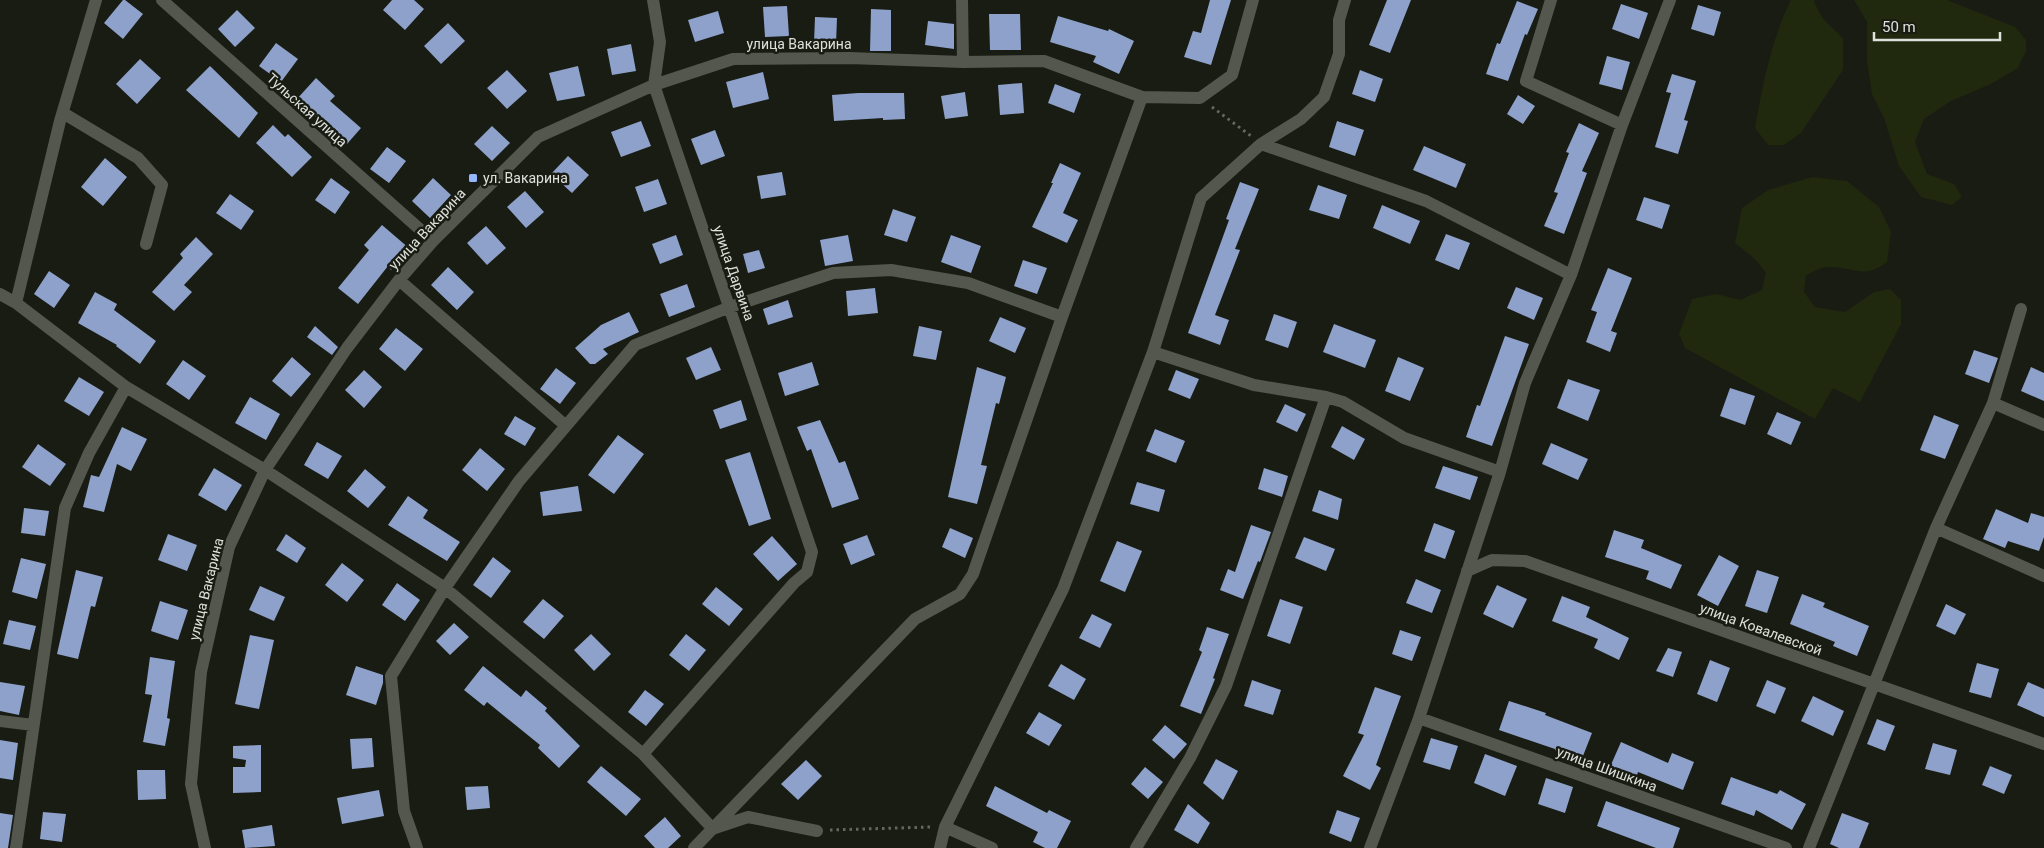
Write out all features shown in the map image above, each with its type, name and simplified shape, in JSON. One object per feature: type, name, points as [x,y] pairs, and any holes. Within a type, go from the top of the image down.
[{"type":"street","points":[[16,303],[62,113],[96,0]]},
{"type":"street","name":"Тульская улица","points":[[162,0],[433,242]]},
{"type":"street","name":"улица Дарвина","points":[[643,754],[794,583],[807,572],[812,552],[654,85],[660,42],[654,0]]},
{"type":"street","points":[[962,0],[963,62]]},
{"type":"street","points":[[1200,98],[1232,75],[1253,0]]},
{"type":"street","points":[[940,848],[944,827],[1063,589],[1153,352],[1201,198],[1261,144],[1301,119],[1324,97],[1338,54],[1339,20],[1345,0]]},
{"type":"street","points":[[1551,0],[1526,81],[1622,125]]},
{"type":"street","points":[[1370,848],[1419,718],[1500,472],[1525,383],[1571,275],[1622,125],[1670,0]]},
{"type":"street","name":"улица Вакарина","points":[[204,848],[191,784],[200,672],[230,547],[265,470],[347,348],[399,280],[433,242],[538,137],[654,85],[733,59],[849,58],[963,62],[1044,61],[1142,97],[1200,98]]},
{"type":"street","points":[[694,848],[914,619],[960,594],[973,574],[1062,317],[1142,97]]},
{"type":"street","points":[[62,113],[138,158],[162,185],[146,244]]},
{"type":"street","points":[[1261,144],[1426,201],[1571,275]]},
{"type":"street","points":[[417,848],[404,811],[391,676],[445,588],[520,481],[635,344],[730,307],[833,273],[891,270],[968,282],[1062,317]]},
{"type":"street","points":[[399,280],[566,426]]},
{"type":"street","points":[[0,294],[16,303],[126,387],[265,470],[445,588],[643,754],[713,829]]},
{"type":"street","points":[[1808,848],[1936,528],[1993,402],[2021,309]]},
{"type":"street","points":[[1153,352],[1254,384],[1326,397],[1343,402],[1404,438],[1500,472]]},
{"type":"street","points":[[16,848],[65,508],[89,453],[126,387]]},
{"type":"street","points":[[1136,848],[1190,758],[1226,686],[1326,397]]},
{"type":"street","points":[[1993,402],[2044,425]]},
{"type":"street","points":[[1936,528],[2044,576]]},
{"type":"street","name":"улица Ковалевской","points":[[1467,571],[1492,560],[1525,561],[2044,744]]},
{"type":"street","name":"улица Шишкина","points":[[1419,718],[1786,848]]},
{"type":"street","points":[[0,722],[33,725]]},
{"type":"street","points":[[713,829],[748,817],[816,831]]},
{"type":"street","points":[[944,827],[992,848]]},
{"type":"path","points":[[1200,98],[1261,144]]},
{"type":"path","points":[[816,831],[944,827]]},
{"type":"green space","points":[[1791,0],[1815,0],[1814,2],[1823,19],[1843,38],[1843,70],[1801,133],[1784,145],[1768,145],[1755,128],[1773,46]]},
{"type":"green space","points":[[1854,0],[1947,0],[2015,27],[2026,40],[2026,51],[2018,68],[1991,84],[1951,101],[1924,119],[1915,142],[1927,174],[1954,184],[1962,197],[1952,205],[1921,197],[1899,166],[1884,118],[1872,94],[1867,61],[1867,22]]},
{"type":"green space","points":[[1812,177],[1847,181],[1879,207],[1891,232],[1887,262],[1879,267],[1865,271],[1820,268],[1806,275],[1804,292],[1815,307],[1845,312],[1874,292],[1890,289],[1901,300],[1901,324],[1860,402],[1833,388],[1815,419],[1685,348],[1679,334],[1692,299],[1717,294],[1740,300],[1762,290],[1766,273],[1755,259],[1735,243],[1742,208],[1768,190]]},
{"type":"building","points":[[123,0],[143,14],[123,39],[104,23]]},
{"type":"building","points":[[392,0],[414,0],[424,9],[405,30],[383,10]]},
{"type":"building","points":[[1210,0],[1231,0],[1211,65],[1184,57],[1193,31],[1201,33]]},
{"type":"building","points":[[1387,0],[1411,0],[1390,53],[1369,45]]},
{"type":"building","points":[[1517,1],[1538,9],[1527,35],[1525,34],[1508,81],[1486,74],[1497,43],[1500,44]]},
{"type":"building","points":[[1621,4],[1648,13],[1639,39],[1612,29]]},
{"type":"building","points":[[1698,5],[1721,12],[1714,36],[1691,29]]},
{"type":"building","points":[[787,6],[789,36],[765,37],[763,7]]},
{"type":"building","points":[[871,9],[891,10],[891,51],[870,51]]},
{"type":"building","points":[[237,10],[255,28],[235,47],[218,29]]},
{"type":"building","points":[[718,11],[724,33],[695,42],[688,20]]},
{"type":"building","points":[[989,14],[1020,14],[1021,50],[990,50]]},
{"type":"building","points":[[1058,16],[1108,31],[1109,29],[1134,41],[1119,74],[1093,62],[1096,56],[1050,42]]},
{"type":"building","points":[[815,17],[837,18],[836,44],[814,43]]},
{"type":"building","points":[[928,21],[954,24],[954,49],[925,45]]},
{"type":"building","points":[[448,23],[465,41],[441,64],[424,46]]},
{"type":"building","points":[[276,43],[298,59],[281,82],[259,66]]},
{"type":"building","points":[[631,44],[636,71],[612,75],[607,49]]},
{"type":"building","points":[[1607,56],[1630,62],[1622,90],[1599,84]]},
{"type":"building","points":[[140,59],[161,78],[137,104],[116,84]]},
{"type":"building","points":[[210,66],[258,113],[239,138],[186,90]]},
{"type":"building","points":[[578,66],[585,96],[557,101],[549,73]]},
{"type":"building","points":[[507,70],[527,91],[507,109],[487,88]]},
{"type":"building","points":[[1360,70],[1383,79],[1375,102],[1352,94]]},
{"type":"building","points":[[763,72],[769,99],[733,108],[726,82]]},
{"type":"building","points":[[1672,74],[1696,81],[1684,120],[1688,121],[1678,154],[1655,147],[1671,93],[1666,92]]},
{"type":"building","points":[[316,78],[335,96],[330,101],[361,128],[347,144],[296,100]]},
{"type":"building","points":[[1022,83],[1024,113],[1000,115],[998,85]]},
{"type":"building","points":[[1055,84],[1081,94],[1074,113],[1048,103]]},
{"type":"building","points":[[965,92],[968,116],[945,119],[941,96]]},
{"type":"building","points":[[904,93],[905,119],[883,120],[883,118],[834,121],[832,95]]},
{"type":"building","points":[[1518,95],[1535,106],[1523,124],[1507,114]]},
{"type":"building","points":[[641,121],[651,146],[621,157],[611,132]]},
{"type":"building","points":[[1337,121],[1364,130],[1355,156],[1329,147]]},
{"type":"building","points":[[1579,123],[1599,133],[1582,171],[1587,173],[1564,234],[1544,226],[1558,193],[1554,192],[1569,153],[1566,152]]},
{"type":"building","points":[[273,125],[285,137],[288,134],[312,157],[292,177],[256,143]]},
{"type":"building","points":[[492,126],[510,143],[492,161],[474,144]]},
{"type":"building","points":[[715,130],[725,156],[701,165],[691,139]]},
{"type":"building","points":[[1424,146],[1466,164],[1456,188],[1413,170]]},
{"type":"building","points":[[387,147],[406,161],[389,183],[370,169]]},
{"type":"building","points":[[568,156],[589,175],[572,193],[551,174]]},
{"type":"building","points":[[105,158],[127,177],[103,206],[81,187]]},
{"type":"building","points":[[1060,163],[1081,173],[1063,213],[1078,220],[1067,243],[1032,227],[1053,183],[1051,183]]},
{"type":"building","points":[[782,172],[786,195],[761,199],[757,176]]},
{"type":"building","points":[[331,178],[350,192],[335,214],[315,200]]},
{"type":"building","points":[[433,178],[451,195],[430,218],[412,201]]},
{"type":"building","points":[[658,179],[667,204],[644,212],[635,187]]},
{"type":"building","points":[[1240,182],[1259,189],[1235,249],[1240,250],[1215,315],[1229,320],[1220,345],[1188,333],[1229,220],[1226,219]]},
{"type":"building","points":[[1318,185],[1347,195],[1339,219],[1309,210]]},
{"type":"building","points":[[525,191],[544,212],[526,228],[507,207]]},
{"type":"building","points":[[230,194],[254,211],[241,230],[216,213]]},
{"type":"building","points":[[1644,197],[1670,205],[1662,229],[1636,220]]},
{"type":"building","points":[[1382,205],[1420,221],[1410,244],[1373,228]]},
{"type":"building","points":[[893,209],[916,217],[907,242],[884,235]]},
{"type":"building","points":[[382,225],[410,249],[391,270],[388,266],[358,304],[338,288],[369,250],[364,245]]},
{"type":"building","points":[[486,226],[506,248],[487,265],[467,243]]},
{"type":"building","points":[[1446,234],[1470,243],[1459,270],[1435,260]]},
{"type":"building","points":[[676,235],[683,255],[660,264],[652,244]]},
{"type":"building","points":[[848,235],[853,261],[825,266],[820,240]]},
{"type":"building","points":[[951,235],[981,246],[971,273],[941,262]]},
{"type":"building","points":[[196,237],[213,254],[184,285],[192,292],[174,311],[152,292],[183,258],[180,254]]},
{"type":"building","points":[[759,250],[765,268],[748,273],[743,254]]},
{"type":"building","points":[[1023,260],[1047,268],[1037,294],[1014,286]]},
{"type":"building","points":[[448,267],[474,292],[457,310],[431,285]]},
{"type":"building","points":[[1608,268],[1632,278],[1611,331],[1617,333],[1610,352],[1586,342],[1597,312],[1591,310]]},
{"type":"building","points":[[49,271],[70,285],[54,308],[34,294]]},
{"type":"building","points":[[687,284],[695,307],[669,317],[660,294]]},
{"type":"building","points":[[1516,287],[1543,298],[1534,320],[1507,308]]},
{"type":"building","points":[[875,288],[878,313],[848,316],[846,291]]},
{"type":"building","points":[[95,292],[117,304],[114,310],[156,341],[140,364],[117,345],[78,323]]},
{"type":"building","points":[[788,300],[793,317],[768,325],[763,309]]},
{"type":"building","points":[[629,312],[639,332],[603,349],[608,354],[595,364],[590,364],[575,348],[601,325]]},
{"type":"building","points":[[1274,314],[1297,322],[1288,348],[1265,340]]},
{"type":"building","points":[[1000,317],[1026,328],[1015,353],[989,341]]},
{"type":"building","points":[[1334,324],[1376,340],[1365,368],[1323,352]]},
{"type":"building","points":[[315,326],[338,347],[332,355],[307,337]]},
{"type":"building","points":[[919,326],[942,331],[936,360],[913,356]]},
{"type":"building","points":[[396,328],[423,349],[405,371],[379,349]]},
{"type":"building","points":[[1505,336],[1529,344],[1492,446],[1466,437],[1477,405],[1480,406]]},
{"type":"building","points":[[711,347],[721,370],[696,380],[686,358]]},
{"type":"building","points":[[1974,350],[1998,358],[1989,383],[1965,374]]},
{"type":"building","points":[[292,357],[311,374],[291,397],[272,381]]},
{"type":"building","points":[[1398,357],[1424,368],[1410,401],[1385,391]]},
{"type":"building","points":[[183,360],[206,376],[189,400],[166,384]]},
{"type":"building","points":[[812,362],[819,385],[785,396],[778,373]]},
{"type":"building","points":[[977,367],[1006,377],[999,404],[996,403],[981,465],[987,466],[977,504],[948,497]]},
{"type":"building","points":[[2031,367],[2044,373],[2044,401],[2021,391]]},
{"type":"building","points":[[556,368],[576,383],[560,404],[540,389]]},
{"type":"building","points":[[364,370],[382,387],[364,408],[345,390]]},
{"type":"building","points":[[1176,370],[1199,379],[1190,399],[1168,390]]},
{"type":"building","points":[[79,377],[104,392],[89,416],[64,401]]},
{"type":"building","points":[[1568,379],[1600,390],[1588,421],[1557,408]]},
{"type":"building","points":[[1730,388],[1755,396],[1745,425],[1720,416]]},
{"type":"building","points":[[250,397],[280,414],[266,440],[235,423]]},
{"type":"building","points":[[741,400],[747,420],[720,429],[713,410]]},
{"type":"building","points":[[1285,404],[1306,414],[1297,432],[1276,422]]},
{"type":"building","points":[[1777,412],[1801,422],[1791,445],[1767,434]]},
{"type":"building","points":[[1934,415],[1959,425],[1945,459],[1920,450]]},
{"type":"building","points":[[515,416],[536,428],[525,446],[504,434]]},
{"type":"building","points":[[820,420],[839,463],[845,461],[859,499],[832,508],[811,449],[807,451],[797,427]]},
{"type":"building","points":[[1342,426],[1365,439],[1354,460],[1331,447]]},
{"type":"building","points":[[122,427],[147,439],[131,471],[117,464],[104,512],[83,507],[91,475],[99,477]]},
{"type":"building","points":[[1155,429],[1185,441],[1176,463],[1146,451]]},
{"type":"building","points":[[618,435],[644,454],[614,494],[588,475]]},
{"type":"building","points":[[317,442],[342,456],[328,479],[304,465]]},
{"type":"building","points":[[1551,443],[1588,459],[1578,480],[1542,464]]},
{"type":"building","points":[[38,444],[66,464],[50,486],[22,467]]},
{"type":"building","points":[[480,448],[505,469],[487,491],[462,470]]},
{"type":"building","points":[[750,452],[771,519],[749,526],[725,460]]},
{"type":"building","points":[[1443,466],[1478,477],[1470,500],[1435,488]]},
{"type":"building","points":[[214,468],[242,485],[226,511],[198,495]]},
{"type":"building","points":[[1264,468],[1288,476],[1282,497],[1258,489]]},
{"type":"building","points":[[365,469],[386,487],[368,508],[347,491]]},
{"type":"building","points":[[1137,482],[1165,490],[1159,512],[1130,504]]},
{"type":"building","points":[[578,486],[582,511],[543,516],[540,492]]},
{"type":"building","points":[[1319,490],[1342,499],[1338,520],[1312,511]]},
{"type":"building","points":[[408,496],[428,510],[423,518],[460,542],[447,561],[388,525]]},
{"type":"building","points":[[24,508],[49,511],[45,536],[21,533]]},
{"type":"building","points":[[1996,509],[2028,523],[2031,513],[2044,517],[2044,537],[2039,551],[2008,541],[2005,548],[1983,539]]},
{"type":"building","points":[[1434,523],[1455,531],[1445,559],[1424,551]]},
{"type":"building","points":[[1251,525],[1271,532],[1243,599],[1220,590],[1228,569],[1235,572]]},
{"type":"building","points":[[950,528],[973,538],[965,558],[942,547]]},
{"type":"building","points":[[1614,530],[1644,540],[1641,548],[1682,565],[1671,589],[1646,579],[1649,571],[1605,557]]},
{"type":"building","points":[[168,534],[197,545],[187,571],[158,560]]},
{"type":"building","points":[[286,534],[306,548],[297,563],[276,550]]},
{"type":"building","points":[[867,535],[875,555],[851,565],[843,544]]},
{"type":"building","points":[[772,536],[797,564],[778,581],[753,554]]},
{"type":"building","points":[[1304,537],[1335,549],[1326,571],[1295,558]]},
{"type":"building","points":[[1117,541],[1142,551],[1125,592],[1100,581]]},
{"type":"building","points":[[1719,555],[1739,566],[1718,606],[1697,595]]},
{"type":"building","points":[[493,557],[511,571],[491,598],[473,585]]},
{"type":"building","points":[[21,558],[46,564],[37,599],[12,592]]},
{"type":"building","points":[[342,563],[364,580],[347,602],[325,585]]},
{"type":"building","points":[[76,570],[103,577],[95,607],[91,606],[78,659],[57,654]]},
{"type":"building","points":[[1757,570],[1779,577],[1767,613],[1745,606]]},
{"type":"building","points":[[1416,579],[1441,590],[1432,613],[1406,603]]},
{"type":"building","points":[[397,583],[420,600],[405,621],[382,605]]},
{"type":"building","points":[[1497,585],[1527,599],[1513,628],[1483,614]]},
{"type":"building","points":[[260,586],[285,597],[274,621],[249,610]]},
{"type":"building","points":[[716,587],[743,609],[729,626],[702,604]]},
{"type":"building","points":[[1802,594],[1825,603],[1823,607],[1869,626],[1857,656],[1833,646],[1835,642],[1790,624]]},
{"type":"building","points":[[1562,596],[1590,607],[1586,617],[1629,638],[1619,660],[1594,648],[1598,639],[1552,621]]},
{"type":"building","points":[[543,599],[564,616],[544,639],[523,622]]},
{"type":"building","points":[[1280,599],[1303,607],[1290,644],[1267,636]]},
{"type":"building","points":[[160,601],[188,610],[178,640],[151,631]]},
{"type":"building","points":[[1946,604],[1966,614],[1955,635],[1936,626]]},
{"type":"building","points":[[1092,614],[1112,624],[1100,648],[1079,638]]},
{"type":"building","points":[[9,620],[36,626],[30,650],[3,644]]},
{"type":"building","points":[[454,623],[469,637],[450,655],[436,641]]},
{"type":"building","points":[[1207,627],[1229,634],[1213,678],[1215,679],[1201,714],[1180,706],[1202,652],[1199,650]]},
{"type":"building","points":[[1400,630],[1421,637],[1412,661],[1392,654]]},
{"type":"building","points":[[591,634],[611,654],[594,671],[574,650]]},
{"type":"building","points":[[686,634],[706,650],[689,671],[669,655]]},
{"type":"building","points":[[250,635],[274,640],[259,709],[235,704]]},
{"type":"building","points":[[1668,648],[1682,652],[1673,677],[1656,671]]},
{"type":"building","points":[[150,657],[175,661],[167,718],[170,719],[165,746],[143,742],[152,695],[145,694]]},
{"type":"building","points":[[1710,660],[1730,668],[1717,702],[1697,694]]},
{"type":"building","points":[[1977,663],[1999,669],[1991,698],[1969,692]]},
{"type":"building","points":[[1061,664],[1086,679],[1074,700],[1048,686]]},
{"type":"building","points":[[356,666],[383,675],[383,683],[376,705],[346,695]]},
{"type":"building","points":[[483,666],[521,697],[526,690],[547,708],[545,711],[580,746],[559,768],[538,748],[540,745],[487,702],[484,706],[464,690]]},
{"type":"building","points":[[1252,680],[1281,690],[1273,715],[1244,706]]},
{"type":"building","points":[[1767,680],[1786,688],[1775,714],[1756,706]]},
{"type":"building","points":[[0,682],[25,686],[19,715],[0,711]]},
{"type":"building","points":[[2028,682],[2044,689],[2044,717],[2017,705]]},
{"type":"building","points":[[1375,687],[1401,696],[1376,765],[1381,768],[1370,790],[1343,776],[1364,735],[1358,733]]},
{"type":"building","points":[[645,690],[664,704],[646,726],[628,712]]},
{"type":"building","points":[[1813,696],[1844,711],[1833,736],[1801,721]]},
{"type":"building","points":[[1509,701],[1546,713],[1545,715],[1592,733],[1581,761],[1555,749],[1499,730]]},
{"type":"building","points":[[1039,712],[1062,725],[1049,746],[1026,733]]},
{"type":"building","points":[[1877,719],[1895,726],[1885,751],[1867,744]]},
{"type":"building","points":[[1165,725],[1187,744],[1174,759],[1152,740]]},
{"type":"building","points":[[372,738],[374,767],[352,769],[350,739]]},
{"type":"building","points":[[1431,738],[1458,746],[1450,770],[1423,762]]},
{"type":"building","points":[[0,740],[18,743],[13,780],[0,778]]},
{"type":"building","points":[[1621,742],[1668,763],[1672,753],[1694,762],[1683,790],[1638,772],[1636,778],[1610,767]]},
{"type":"building","points":[[1933,743],[1957,750],[1950,775],[1925,769]]},
{"type":"building","points":[[261,745],[261,792],[233,793],[233,767],[245,767],[246,760],[233,758],[233,746]]},
{"type":"building","points":[[1485,754],[1517,766],[1505,796],[1474,783]]},
{"type":"building","points":[[1216,759],[1238,771],[1223,800],[1203,783]]},
{"type":"building","points":[[806,760],[822,776],[798,800],[781,784]]},
{"type":"building","points":[[601,766],[641,799],[626,816],[587,782]]},
{"type":"building","points":[[1990,766],[2012,775],[2004,794],[1982,785]]},
{"type":"building","points":[[1145,767],[1163,782],[1148,799],[1131,784]]},
{"type":"building","points":[[137,770],[165,770],[166,799],[138,800]]},
{"type":"building","points":[[1731,777],[1777,794],[1780,790],[1806,804],[1792,830],[1756,810],[1754,816],[1721,804]]},
{"type":"building","points":[[1546,778],[1573,787],[1565,813],[1538,804]]},
{"type":"building","points":[[488,786],[490,808],[467,810],[465,787]]},
{"type":"building","points":[[995,786],[1047,813],[1049,810],[1071,821],[1057,848],[1045,848],[1033,842],[1038,832],[986,806]]},
{"type":"building","points":[[379,790],[384,816],[342,824],[337,798]]},
{"type":"building","points":[[1606,801],[1680,828],[1673,848],[1656,848],[1597,826]]},
{"type":"building","points":[[1188,804],[1210,823],[1198,844],[1174,830]]},
{"type":"building","points":[[1337,810],[1360,818],[1351,842],[1329,833]]},
{"type":"building","points":[[43,812],[66,814],[62,842],[40,839]]},
{"type":"building","points":[[0,813],[13,815],[8,848],[0,848]]},
{"type":"building","points":[[1842,813],[1869,823],[1859,848],[1839,848],[1830,844]]},
{"type":"building","points":[[665,817],[681,836],[668,848],[655,848],[644,836]]},
{"type":"building","points":[[272,825],[275,846],[245,848],[242,830]]},
{"type":"place","name":"ул. Вакарина","points":[[473,178]]}]
